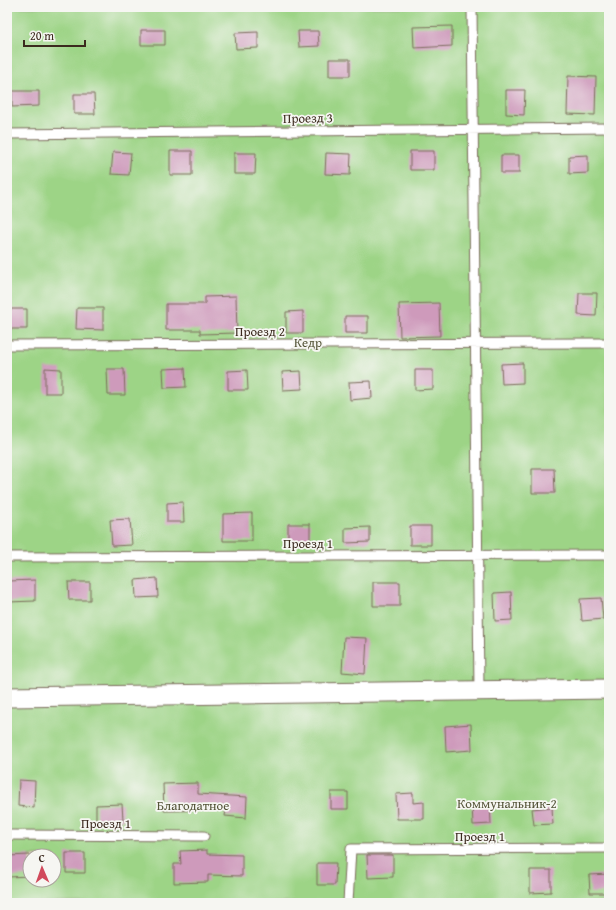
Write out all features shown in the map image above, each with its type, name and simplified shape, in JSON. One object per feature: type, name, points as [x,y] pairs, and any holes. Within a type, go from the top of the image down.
[{"type":"street","points":[[7,697],[609,689]]},
{"type":"lane","points":[[472,7],[478,691]]},
{"type":"lane","name":"Проезд 3","points":[[7,134],[609,128]]},
{"type":"lane","name":"Проезд 2","points":[[7,345],[609,343]]},
{"type":"lane","name":"Проезд 1","points":[[7,557],[609,555]]},
{"type":"lane","name":"Проезд 1","points":[[7,835],[204,836]]},
{"type":"lane","name":"Проезд 1","points":[[348,903],[351,850],[609,848]]},
{"type":"green space","name":"Кедр","points":[[7,7],[609,7],[609,903],[7,903]]},
{"type":"building","points":[[452,26],[452,46],[414,48],[413,27]]},
{"type":"building","points":[[141,30],[165,30],[165,45],[141,45]]},
{"type":"building","points":[[298,31],[318,31],[319,46],[299,47]]},
{"type":"building","points":[[258,32],[258,48],[236,49],[235,33]]},
{"type":"building","points":[[329,59],[350,59],[350,76],[329,76]]},
{"type":"building","points":[[568,76],[596,77],[595,115],[567,114]]},
{"type":"building","points":[[506,90],[525,90],[524,115],[506,114]]},
{"type":"building","points":[[12,91],[39,91],[39,106],[12,107]]},
{"type":"building","points":[[74,94],[94,94],[95,114],[74,114]]},
{"type":"building","points":[[170,151],[192,151],[192,175],[170,175]]},
{"type":"building","points":[[410,151],[434,151],[434,170],[410,170]]},
{"type":"building","points":[[113,152],[131,153],[129,175],[111,174]]},
{"type":"building","points":[[234,153],[256,153],[255,174],[234,174]]},
{"type":"building","points":[[326,153],[351,154],[350,175],[325,174]]},
{"type":"building","points":[[501,155],[519,155],[519,173],[501,173]]},
{"type":"building","points":[[588,155],[588,173],[569,174],[569,156]]},
{"type":"building","points":[[579,293],[597,293],[596,316],[578,315]]},
{"type":"building","points":[[236,296],[237,333],[200,334],[200,330],[166,330],[166,304],[205,304],[205,297]]},
{"type":"building","points":[[439,303],[440,336],[400,337],[399,304]]},
{"type":"building","points":[[77,308],[103,308],[103,330],[76,329]]},
{"type":"building","points":[[10,309],[27,309],[27,329],[10,329]]},
{"type":"building","points":[[303,311],[303,333],[286,333],[286,312]]},
{"type":"building","points":[[345,316],[368,316],[368,333],[345,333]]},
{"type":"building","points":[[523,363],[523,383],[502,384],[501,364]]},
{"type":"building","points":[[45,368],[61,369],[61,393],[45,393]]},
{"type":"building","points":[[185,368],[186,387],[164,388],[163,369]]},
{"type":"building","points":[[107,369],[124,369],[125,395],[108,395]]},
{"type":"building","points":[[247,370],[248,390],[228,390],[228,371]]},
{"type":"building","points":[[415,370],[433,370],[433,389],[415,390]]},
{"type":"building","points":[[301,371],[302,389],[283,390],[282,372]]},
{"type":"building","points":[[371,381],[372,398],[350,400],[349,382]]},
{"type":"building","points":[[532,469],[554,469],[555,493],[532,493]]},
{"type":"building","points":[[183,502],[184,522],[167,522],[167,503]]},
{"type":"building","points":[[252,513],[252,541],[223,541],[223,514]]},
{"type":"building","points":[[130,519],[132,545],[112,546],[110,520]]},
{"type":"building","points":[[288,524],[310,524],[310,541],[288,542]]},
{"type":"building","points":[[410,526],[431,526],[431,545],[410,545]]},
{"type":"building","points":[[370,527],[370,542],[345,543],[345,528]]},
{"type":"building","points":[[157,578],[158,597],[136,598],[135,580]]},
{"type":"building","points":[[35,580],[35,601],[8,602],[8,581]]},
{"type":"building","points":[[68,582],[90,582],[90,600],[69,600]]},
{"type":"building","points":[[373,582],[400,582],[400,606],[373,606]]},
{"type":"building","points":[[511,592],[512,620],[495,621],[494,593]]},
{"type":"building","points":[[601,598],[603,619],[582,621],[580,599]]},
{"type":"building","points":[[344,637],[367,638],[365,674],[342,672]]},
{"type":"building","points":[[471,724],[472,750],[446,752],[445,726]]},
{"type":"building","points":[[19,780],[35,781],[34,808],[18,806]]},
{"type":"building","points":[[198,783],[198,794],[247,797],[246,818],[225,816],[226,810],[164,811],[163,784]]},
{"type":"building","points":[[331,792],[348,792],[348,809],[331,809]]},
{"type":"building","points":[[413,793],[413,803],[424,802],[424,819],[397,819],[396,794]]},
{"type":"building","points":[[122,804],[123,820],[96,821],[96,805]]},
{"type":"building","points":[[472,805],[490,805],[491,824],[473,825]]},
{"type":"building","points":[[552,807],[553,824],[534,825],[532,809]]},
{"type":"building","points":[[207,850],[207,854],[242,855],[242,876],[208,875],[208,882],[174,883],[174,864],[181,864],[180,851]]},
{"type":"building","points":[[66,853],[85,853],[85,873],[66,873]]},
{"type":"building","points":[[22,855],[22,876],[8,877],[7,856]]},
{"type":"building","points":[[367,855],[393,855],[393,877],[368,878]]},
{"type":"building","points":[[317,863],[336,863],[335,885],[317,885]]},
{"type":"building","points":[[530,870],[551,870],[551,892],[530,893]]},
{"type":"building","points":[[609,874],[609,893],[590,893],[589,875]]},
{"type":"park label","name":"Коммунальник-2","points":[[507,803]]},
{"type":"park label","name":"Благодатное","points":[[193,805]]}]
